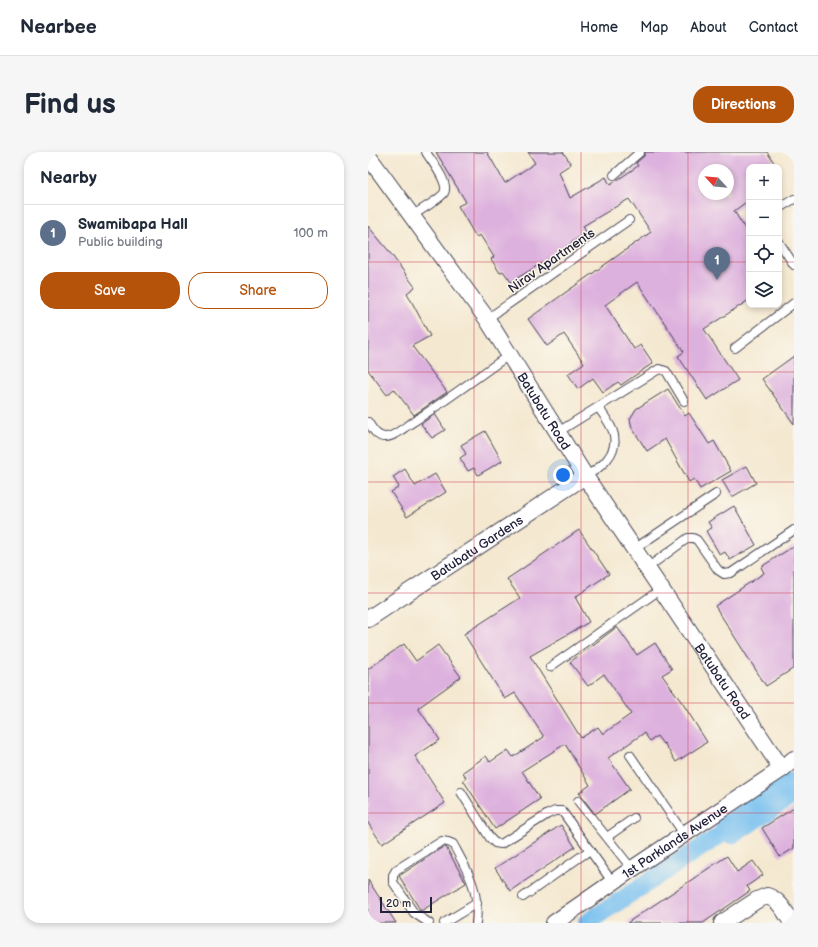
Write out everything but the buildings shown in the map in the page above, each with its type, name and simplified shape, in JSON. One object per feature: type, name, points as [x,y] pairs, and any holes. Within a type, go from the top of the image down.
[{"type":"street","name":"Batubatu Road","points":[[368,156],[487,319],[585,476],[661,589],[788,764]]},
{"type":"street","name":"Batubatu Gardens","points":[[368,619],[585,476]]},
{"type":"street","name":"1st Parklands Avenue","points":[[554,923],[788,764]]},
{"type":"street","points":[[722,923],[757,900],[767,896],[774,898],[792,923]]},
{"type":"lane","points":[[412,216],[444,194],[446,188],[444,180],[426,152]]},
{"type":"lane","points":[[614,175],[640,152]]},
{"type":"lane","points":[[782,206],[794,199]]},
{"type":"lane","name":"Nirav Apartments","points":[[487,319],[629,220]]},
{"type":"lane","points":[[782,247],[794,265]]},
{"type":"lane","points":[[735,348],[794,303]]},
{"type":"lane","points":[[368,422],[377,434],[388,438],[424,415],[509,355]]},
{"type":"lane","points":[[558,432],[658,369],[666,371],[684,401]]},
{"type":"lane","points":[[585,476],[596,471],[605,462],[612,450],[614,436],[610,424],[598,407]]},
{"type":"lane","points":[[634,549],[716,494]]},
{"type":"lane","points":[[647,568],[688,538],[693,538],[697,540],[718,570],[724,574],[731,573],[794,530]]},
{"type":"lane","points":[[550,667],[661,589]]},
{"type":"lane","points":[[630,755],[684,834]]},
{"type":"lane","points":[[462,792],[490,838],[495,843],[501,844],[548,814],[555,811],[562,811],[613,883]]},
{"type":"lane","points":[[578,801],[632,869]]},
{"type":"lane","points":[[607,837],[634,818]]},
{"type":"lane","points":[[429,923],[414,913],[393,882],[393,875],[396,870],[442,841],[453,844],[473,882],[477,903],[476,923]]},
{"type":"lane","points":[[523,897],[590,850]]},
{"type":"lane","points":[[444,923],[477,903]]},
{"type":"waterway","points":[[731,828],[794,787]]},
{"type":"waterway","points":[[586,923],[731,828]]},
{"type":"place","name":"Swamibapa Hall","points":[[717,280]]}]
